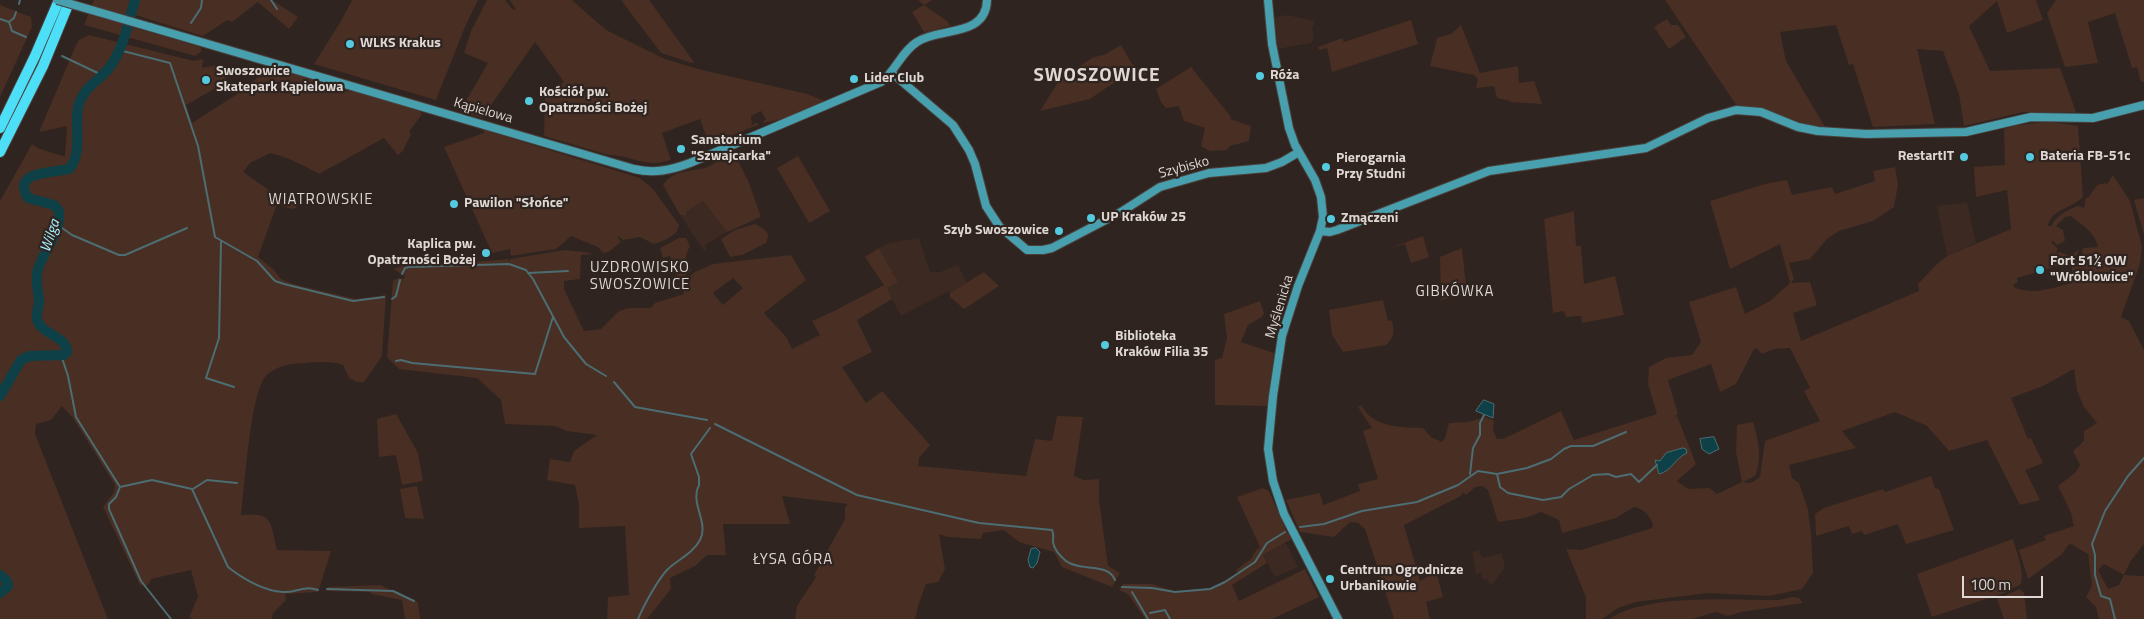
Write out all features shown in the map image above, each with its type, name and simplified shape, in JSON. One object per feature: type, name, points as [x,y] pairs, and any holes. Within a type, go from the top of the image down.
[{"type":"highway","points":[[0,128],[35,56],[58,0]]},
{"type":"highway","points":[[0,152],[43,66],[70,0]]},
{"type":"street","name":"Kąpielowa","points":[[58,0],[646,172],[669,170],[690,163],[875,85],[892,73]]},
{"type":"street","points":[[892,73],[909,47],[919,40],[972,26],[982,18],[987,0]]},
{"type":"street","name":"Myślenicka","points":[[1268,0],[1272,44],[1291,135],[1312,172],[1319,189],[1322,209],[1321,228],[1298,286],[1282,336],[1273,396],[1268,449],[1278,499],[1338,619]]},
{"type":"street","name":"Szybisko","points":[[892,73],[954,126],[962,136],[975,164],[986,206],[999,226],[1027,250],[1052,248],[1121,212],[1155,189],[1168,184],[1209,173],[1266,168],[1282,162],[1299,152]]},
{"type":"street","points":[[1321,228],[1330,232],[1489,171],[1646,148],[1708,118],[1736,110],[1760,112],[1798,127],[1818,131],[1866,134],[1966,132],[2031,117],[2093,118],[2144,105]]},
{"type":"shaded area","points":[[94,0],[272,0],[298,17],[289,29],[258,2],[232,22],[227,20],[203,36],[129,13],[125,25],[200,47],[202,51],[195,56],[84,25]]},
{"type":"shaded area","points":[[352,0],[478,0],[465,27],[436,100],[314,64]]},
{"type":"shaded area","points":[[487,0],[505,0],[512,9],[516,10],[510,0],[572,0],[606,30],[665,59],[698,69],[807,94],[825,101],[794,115],[770,122],[762,123],[766,119],[761,111],[751,116],[752,126],[755,123],[760,124],[704,147],[703,143],[708,141],[700,119],[662,133],[671,160],[648,163],[609,155],[544,136],[545,95],[564,82],[535,42],[482,118],[460,111],[488,63],[464,53],[471,31]]},
{"type":"shaded area","points":[[621,0],[649,0],[694,62],[661,53]]},
{"type":"shaded area","points":[[918,0],[933,0],[924,5]]},
{"type":"shaded area","points":[[1665,0],[2036,0],[2043,20],[2007,33],[1997,1],[1969,26],[1990,71],[2060,68],[2076,112],[2023,112],[1964,126],[1959,94],[1943,51],[1917,49],[1935,124],[1873,127],[1853,64],[1849,65],[1836,25],[1780,32],[1786,61],[1825,127],[1798,122],[1761,108],[1737,106]]},
{"type":"shaded area","points":[[2056,0],[2144,0],[2144,82],[2141,82],[2137,67],[2132,68],[2115,13],[2088,22],[2098,63],[2065,67],[2047,13]]},
{"type":"shaded area","points":[[0,5],[31,17],[32,27],[0,97]]},
{"type":"shaded area","points":[[924,5],[947,21],[950,26],[924,32],[912,12]]},
{"type":"shaded area","points":[[1287,15],[1315,21],[1312,29],[1314,35],[1312,43],[1277,49],[1273,17]]},
{"type":"shaded area","points":[[1667,19],[1671,25],[1678,25],[1686,37],[1669,49],[1654,27]]},
{"type":"shaded area","points":[[1411,20],[1418,44],[1332,72],[1327,48],[1319,50],[1318,47],[1342,38],[1344,42]]},
{"type":"shaded area","points":[[1461,25],[1480,73],[1518,66],[1519,83],[1534,81],[1542,104],[1510,102],[1497,98],[1494,86],[1476,88],[1478,79],[1474,75],[1430,66],[1437,38],[1451,34]]},
{"type":"shaded area","points":[[89,35],[194,61],[203,59],[202,68],[221,64],[226,73],[225,83],[186,105],[192,123],[242,91],[270,67],[315,80],[342,91],[361,92],[418,109],[422,114],[409,132],[411,134],[403,151],[398,155],[384,138],[319,174],[301,164],[270,153],[250,163],[243,172],[282,199],[294,203],[297,208],[291,209],[277,204],[258,257],[274,270],[281,279],[293,284],[356,299],[386,295],[382,356],[364,382],[357,382],[349,378],[343,365],[319,362],[279,367],[266,376],[260,386],[252,420],[241,515],[252,514],[265,517],[271,526],[277,550],[331,551],[318,592],[285,594],[286,600],[273,613],[272,619],[192,619],[189,617],[198,597],[191,570],[151,579],[148,585],[140,585],[103,507],[114,492],[115,485],[73,418],[62,406],[51,420],[36,424],[35,434],[108,619],[0,619],[0,201],[32,144],[42,150],[65,157],[67,126],[39,132],[76,45],[79,40]]},
{"type":"shaded area","points":[[1121,45],[1132,64],[1147,74],[1112,84],[1090,99],[1040,111],[1060,79],[1092,58],[1106,54]]},
{"type":"shaded area","points":[[1191,67],[1231,117],[1230,119],[1251,126],[1249,141],[1230,146],[1227,150],[1210,151],[1201,146],[1205,128],[1184,121],[1179,106],[1166,108],[1161,102],[1156,89]]},
{"type":"shaded area","points":[[2051,122],[2078,126],[2083,197],[2053,216],[2048,226],[2051,226],[2066,211],[2078,206],[2084,208],[2086,198],[2088,198],[2097,185],[2107,184],[2113,175],[2130,201],[2142,247],[2140,264],[2121,317],[2129,321],[2144,350],[2144,544],[2130,562],[2124,575],[2144,576],[2144,619],[2099,619],[2096,607],[2086,597],[2092,586],[2088,554],[2071,544],[2068,545],[2062,554],[2028,579],[2019,550],[2046,540],[2044,536],[2074,526],[2071,513],[2058,486],[2076,472],[2080,465],[2073,451],[2084,441],[2084,431],[2097,423],[2084,407],[2077,391],[2074,369],[2043,386],[2011,398],[2028,439],[2031,438],[2043,463],[2025,470],[2040,500],[2020,505],[1987,440],[1949,451],[1927,426],[1895,412],[1842,431],[1856,448],[1789,465],[1792,478],[1799,483],[1808,510],[1813,573],[1802,589],[1769,596],[1708,593],[1636,602],[1618,608],[1602,619],[1586,619],[1586,597],[1566,549],[1581,550],[1652,528],[1653,524],[1648,515],[1641,509],[1634,507],[1616,518],[1562,533],[1559,520],[1541,512],[1525,518],[1498,522],[1488,490],[1482,486],[1475,487],[1466,495],[1463,492],[1461,496],[1404,525],[1420,581],[1436,571],[1443,597],[1426,602],[1430,619],[1394,619],[1365,529],[1358,523],[1350,522],[1334,537],[1300,532],[1286,500],[1320,493],[1323,505],[1360,491],[1358,484],[1378,479],[1363,431],[1372,428],[1358,407],[1361,405],[1366,413],[1380,422],[1388,425],[1423,428],[1431,437],[1442,442],[1449,423],[1468,422],[1486,417],[1494,421],[1493,431],[1497,439],[1503,439],[1561,411],[1574,440],[1657,414],[1648,384],[1649,367],[1666,358],[1692,355],[1701,342],[1689,302],[1736,287],[1745,314],[1770,301],[1790,283],[1780,244],[1730,269],[1710,201],[1765,184],[1787,180],[1792,195],[1832,187],[1835,194],[1875,181],[1873,171],[1895,167],[1898,185],[1894,207],[1873,221],[1839,231],[1828,238],[1810,259],[1789,263],[1794,279],[1791,283],[1810,282],[1817,305],[1793,313],[1801,341],[1919,291],[1918,284],[1947,256],[2011,229],[2007,190],[1976,197],[1974,167],[2005,165],[2004,129],[2017,125]],"holes":[[[2071,216],[2091,233],[2098,247],[2083,248],[2081,258],[2072,265],[2072,283],[2036,291],[2015,288],[2013,285],[2018,282],[2017,278],[2074,261],[2079,250],[2069,256],[2060,252],[2056,253],[2058,249],[2051,242],[2053,241],[2057,245],[2065,241],[2063,230],[2056,226],[2065,217]],[[1790,348],[1810,388],[1804,391],[1820,421],[1765,441],[1760,477],[1751,483],[1743,482],[1755,476],[1759,463],[1757,435],[1753,422],[1737,425],[1736,452],[1742,482],[1717,494],[1709,488],[1688,489],[1677,481],[1696,464],[1677,416],[1674,417],[1678,414],[1668,380],[1711,364],[1720,392],[1736,384],[1754,349],[1757,349],[1762,354],[1774,349]],[[2104,564],[2124,575],[2119,585],[2108,589],[2098,570]]]},
{"type":"shaded area","points":[[484,130],[640,178],[653,189],[679,225],[678,229],[670,238],[654,244],[640,237],[623,240],[619,236],[618,238],[621,242],[606,253],[603,253],[598,247],[571,236],[556,249],[511,256],[510,249],[492,253],[444,147],[484,133]]},
{"type":"shaded area","points":[[733,151],[749,183],[761,217],[727,232],[703,201],[686,212],[686,216],[680,215],[663,185],[667,180],[678,173],[710,166],[722,156]]},
{"type":"shaded area","points":[[798,156],[830,211],[809,223],[777,168]]},
{"type":"shaded area","points":[[2144,198],[2144,235],[2134,200]]},
{"type":"shaded area","points":[[703,201],[727,232],[705,245],[707,250],[704,251],[680,215],[685,216],[686,212]]},
{"type":"shaded area","points":[[1967,202],[1976,243],[1947,256],[1937,206]]},
{"type":"shaded area","points":[[1574,211],[1576,246],[1581,246],[1584,284],[1615,276],[1624,315],[1582,323],[1581,316],[1566,317],[1564,311],[1553,313],[1544,219]]},
{"type":"shaded area","points":[[755,224],[768,233],[766,243],[742,255],[730,257],[721,239],[735,230]]},
{"type":"shaded area","points":[[1423,236],[1429,257],[1411,263],[1405,244],[1390,248]]},
{"type":"shaded area","points":[[679,238],[686,238],[690,246],[686,259],[687,264],[692,270],[679,280],[670,256],[663,258],[660,248]]},
{"type":"shaded area","points":[[919,238],[930,272],[940,272],[958,265],[967,283],[901,316],[886,288],[898,282],[879,248],[889,243]]},
{"type":"shaded area","points":[[879,248],[898,282],[887,288],[892,299],[857,320],[872,352],[842,367],[866,403],[882,391],[930,445],[919,458],[918,466],[1026,476],[1035,439],[1052,441],[1057,416],[1083,417],[1074,476],[1084,480],[1099,479],[1099,500],[1108,566],[1120,573],[1112,587],[1062,567],[1054,552],[1019,542],[1004,530],[983,533],[981,539],[948,537],[939,534],[945,569],[938,582],[926,584],[915,619],[795,619],[797,606],[816,577],[814,575],[845,519],[845,507],[848,504],[782,496],[790,524],[723,524],[726,555],[707,555],[695,566],[670,578],[671,589],[647,619],[607,619],[608,597],[629,595],[625,526],[579,528],[579,505],[575,485],[547,480],[550,459],[570,462],[574,451],[597,435],[567,431],[555,426],[505,424],[501,400],[477,378],[399,369],[387,357],[393,281],[398,278],[404,279],[405,276],[393,269],[405,265],[439,264],[464,259],[472,262],[509,259],[509,267],[510,259],[565,250],[591,253],[581,255],[580,279],[564,281],[564,289],[584,331],[601,329],[619,311],[629,308],[651,308],[655,303],[684,294],[681,284],[695,272],[713,264],[791,255],[806,280],[764,313],[787,338],[792,349],[820,335],[812,321],[884,285],[865,257]],"holes":[[[733,278],[743,288],[723,305],[713,293]]]},
{"type":"shaded area","points":[[1462,248],[1467,295],[1441,300],[1440,257]]},
{"type":"shaded area","points":[[984,272],[999,286],[964,309],[950,297],[950,293]]},
{"type":"shaded area","points":[[1383,300],[1388,321],[1392,320],[1393,324],[1393,334],[1389,342],[1386,345],[1343,352],[1332,335],[1329,310]]},
{"type":"shaded area","points":[[1260,301],[1264,313],[1262,317],[1248,325],[1241,342],[1274,353],[1268,406],[1215,405],[1215,360],[1222,358],[1227,338],[1224,314]]},
{"type":"shaded area","points":[[396,414],[418,453],[423,481],[402,485],[396,455],[379,457],[377,419]]},
{"type":"shaded area","points":[[1931,476],[1935,488],[1939,489],[1954,530],[1906,544],[1898,524],[1864,535],[1862,531],[1852,534],[1849,526],[1816,536],[1815,514],[1824,508],[1883,489],[1885,492]]},
{"type":"shaded area","points":[[417,486],[424,519],[405,518],[400,489]]},
{"type":"shaded area","points":[[1263,488],[1269,491],[1285,528],[1292,539],[1263,555],[1267,563],[1232,585],[1239,601],[1305,569],[1319,597],[1272,619],[1145,619],[1128,594],[1119,590],[1123,584],[1152,584],[1174,591],[1211,588],[1238,573],[1236,570],[1251,559],[1260,547],[1237,497]]},
{"type":"shaded area","points":[[2013,539],[2021,567],[2021,584],[2004,593],[1932,617],[1917,574]]},
{"type":"shaded area","points":[[1286,543],[1298,567],[1275,577],[1263,555]]},
{"type":"shaded area","points":[[1479,550],[1482,558],[1502,553],[1505,568],[1491,586],[1487,579],[1483,580],[1481,573],[1476,574],[1472,552]]},
{"type":"shaded area","points":[[380,585],[418,602],[420,619],[405,619],[402,600],[369,592],[327,591],[328,587]]},
{"type":"shaded area","points":[[2020,589],[2024,593],[2027,619],[2004,619],[1997,599]]},
{"type":"shaded area","points":[[1793,597],[1799,598],[1803,603],[1741,612],[1728,616],[1716,612],[1692,619],[1609,619],[1625,611],[1645,605],[1667,602],[1714,599],[1778,600]]},
{"type":"water","points":[[1484,400],[1494,404],[1493,418],[1476,411]]},
{"type":"water","points":[[1714,437],[1719,449],[1709,454],[1702,449],[1700,439]]},
{"type":"water","points":[[1683,448],[1686,449],[1687,453],[1667,470],[1659,474],[1655,460],[1660,461],[1666,453]]},
{"type":"water","points":[[1036,548],[1040,552],[1037,563],[1033,568],[1030,567],[1028,560],[1031,549]]},
{"type":"waterway","points":[[19,4],[20,0]]},
{"type":"waterway","name":"Wilga","points":[[0,396],[21,360],[29,356],[64,355],[67,352],[63,342],[43,328],[37,319],[39,303],[37,273],[58,226],[59,211],[54,205],[28,198],[24,189],[25,183],[29,178],[36,175],[69,169],[74,162],[77,144],[77,116],[81,99],[114,61],[122,44],[135,0]]},
{"type":"waterway","points":[[191,23],[201,8],[202,0]]},
{"type":"waterway","points":[[271,0],[277,9]]},
{"type":"waterway","points":[[0,19],[9,22],[14,18],[16,12]]},
{"type":"waterway","points":[[9,22],[12,31],[26,37]]},
{"type":"waterway","points":[[119,50],[170,63],[198,146],[215,237],[257,261],[275,281],[353,301],[384,297]]},
{"type":"waterway","points":[[62,56],[102,75]]},
{"type":"waterway","points":[[58,225],[72,235],[119,255],[125,255],[187,228]]},
{"type":"waterway","points":[[221,242],[219,338],[206,378],[234,387]]},
{"type":"waterway","points":[[402,274],[405,268],[409,267],[509,264],[526,270],[533,279],[564,337],[586,364],[606,376]]},
{"type":"waterway","points":[[528,273],[568,271]]},
{"type":"waterway","points":[[392,299],[396,296],[400,280]]},
{"type":"waterway","points":[[396,361],[535,374],[553,317]]},
{"type":"waterway","points":[[61,355],[68,376],[76,417],[120,487],[116,497],[109,504],[109,509],[141,581],[171,619]]},
{"type":"waterway","points":[[614,382],[635,407],[707,420]]},
{"type":"waterway","points":[[1470,474],[1473,448],[1480,435],[1480,423],[1484,415]]},
{"type":"waterway","points":[[715,424],[857,495],[979,523],[1052,530],[1055,547],[1066,561],[1079,566],[1106,571],[1115,580]]},
{"type":"waterway","points":[[699,486],[699,477],[691,454],[710,428]]},
{"type":"waterway","points":[[1300,527],[1324,524],[1362,511],[1417,502],[1458,485],[1478,471],[1497,474],[1527,468],[1551,459],[1571,446],[1593,446],[1626,432]]},
{"type":"waterway","points":[[2115,619],[2110,599],[2101,596],[2095,575],[2095,555],[2092,544],[2105,511],[2128,476],[2144,458]]},
{"type":"waterway","points":[[1497,474],[1500,487],[1508,493],[1543,500],[1561,497],[1569,489],[1593,475],[1608,474],[1616,477],[1631,474],[1639,482],[1657,465]]},
{"type":"waterway","points":[[120,487],[152,480],[192,489],[228,567],[247,580],[268,589],[283,592],[308,588],[318,590]]},
{"type":"waterway","points":[[193,489],[207,480],[237,483]]},
{"type":"waterway","points":[[638,619],[651,592],[664,573],[690,552],[700,540],[702,527],[696,494],[698,487]]},
{"type":"waterway","points":[[1122,587],[1152,588],[1175,592],[1210,589],[1225,582],[1255,562],[1267,543],[1285,532]]},
{"type":"waterway","name":"Wilga","points":[[0,575],[7,581],[8,586],[0,593]]},
{"type":"waterway","points":[[327,589],[393,591],[414,601]]},
{"type":"waterway","points":[[1132,592],[1148,619]]},
{"type":"waterway","points":[[1150,613],[1165,610],[1170,619]]},
{"type":"place","name":"WLKS Krakus","points":[[350,44]]},
{"type":"place","name":"Róża","points":[[1260,76]]},
{"type":"place","name":"Lider Club","points":[[854,79]]},
{"type":"place","name":"Swoszowice Skatepark Kąpielowa","points":[[206,80]]},
{"type":"place","name":"Kościół pw. Opatrzności Bożej","points":[[529,101]]},
{"type":"place","name":"Sanatorium \"Szwajcarka\"","points":[[681,149]]},
{"type":"place","name":"RestartIT","points":[[1964,157]]},
{"type":"place","name":"Bateria FB-51c","points":[[2030,157]]},
{"type":"place","name":"Pierogarnia Przy Studni","points":[[1326,167]]},
{"type":"place","name":"Pawilon \"Słońce\"","points":[[454,204]]},
{"type":"place","name":"UP Kraków 25","points":[[1091,218]]},
{"type":"place","name":"Zmączeni","points":[[1331,219]]},
{"type":"place","name":"Szyb Swoszowice","points":[[1059,231]]},
{"type":"place","name":"Kaplica pw. Opatrzności Bożej","points":[[486,253]]},
{"type":"place","name":"Fort 51½ OW \"Wróblowice\"","points":[[2040,270]]},
{"type":"place","name":"Biblioteka Kraków Filia 35","points":[[1105,345]]},
{"type":"place","name":"Centrum Ogrodnicze Urbanikowie","points":[[1330,579]]},
{"type":"district","name":"SWOSZOWICE","points":[[1097,76]]},
{"type":"district","name":"WIATROWSKIE","points":[[321,200]]},
{"type":"district","name":"UZDROWISKO SWOSZOWICE","points":[[640,276]]},
{"type":"district","name":"GIBKÓWKA","points":[[1455,292]]},
{"type":"district","name":"ŁYSA GÓRA","points":[[793,560]]}]
